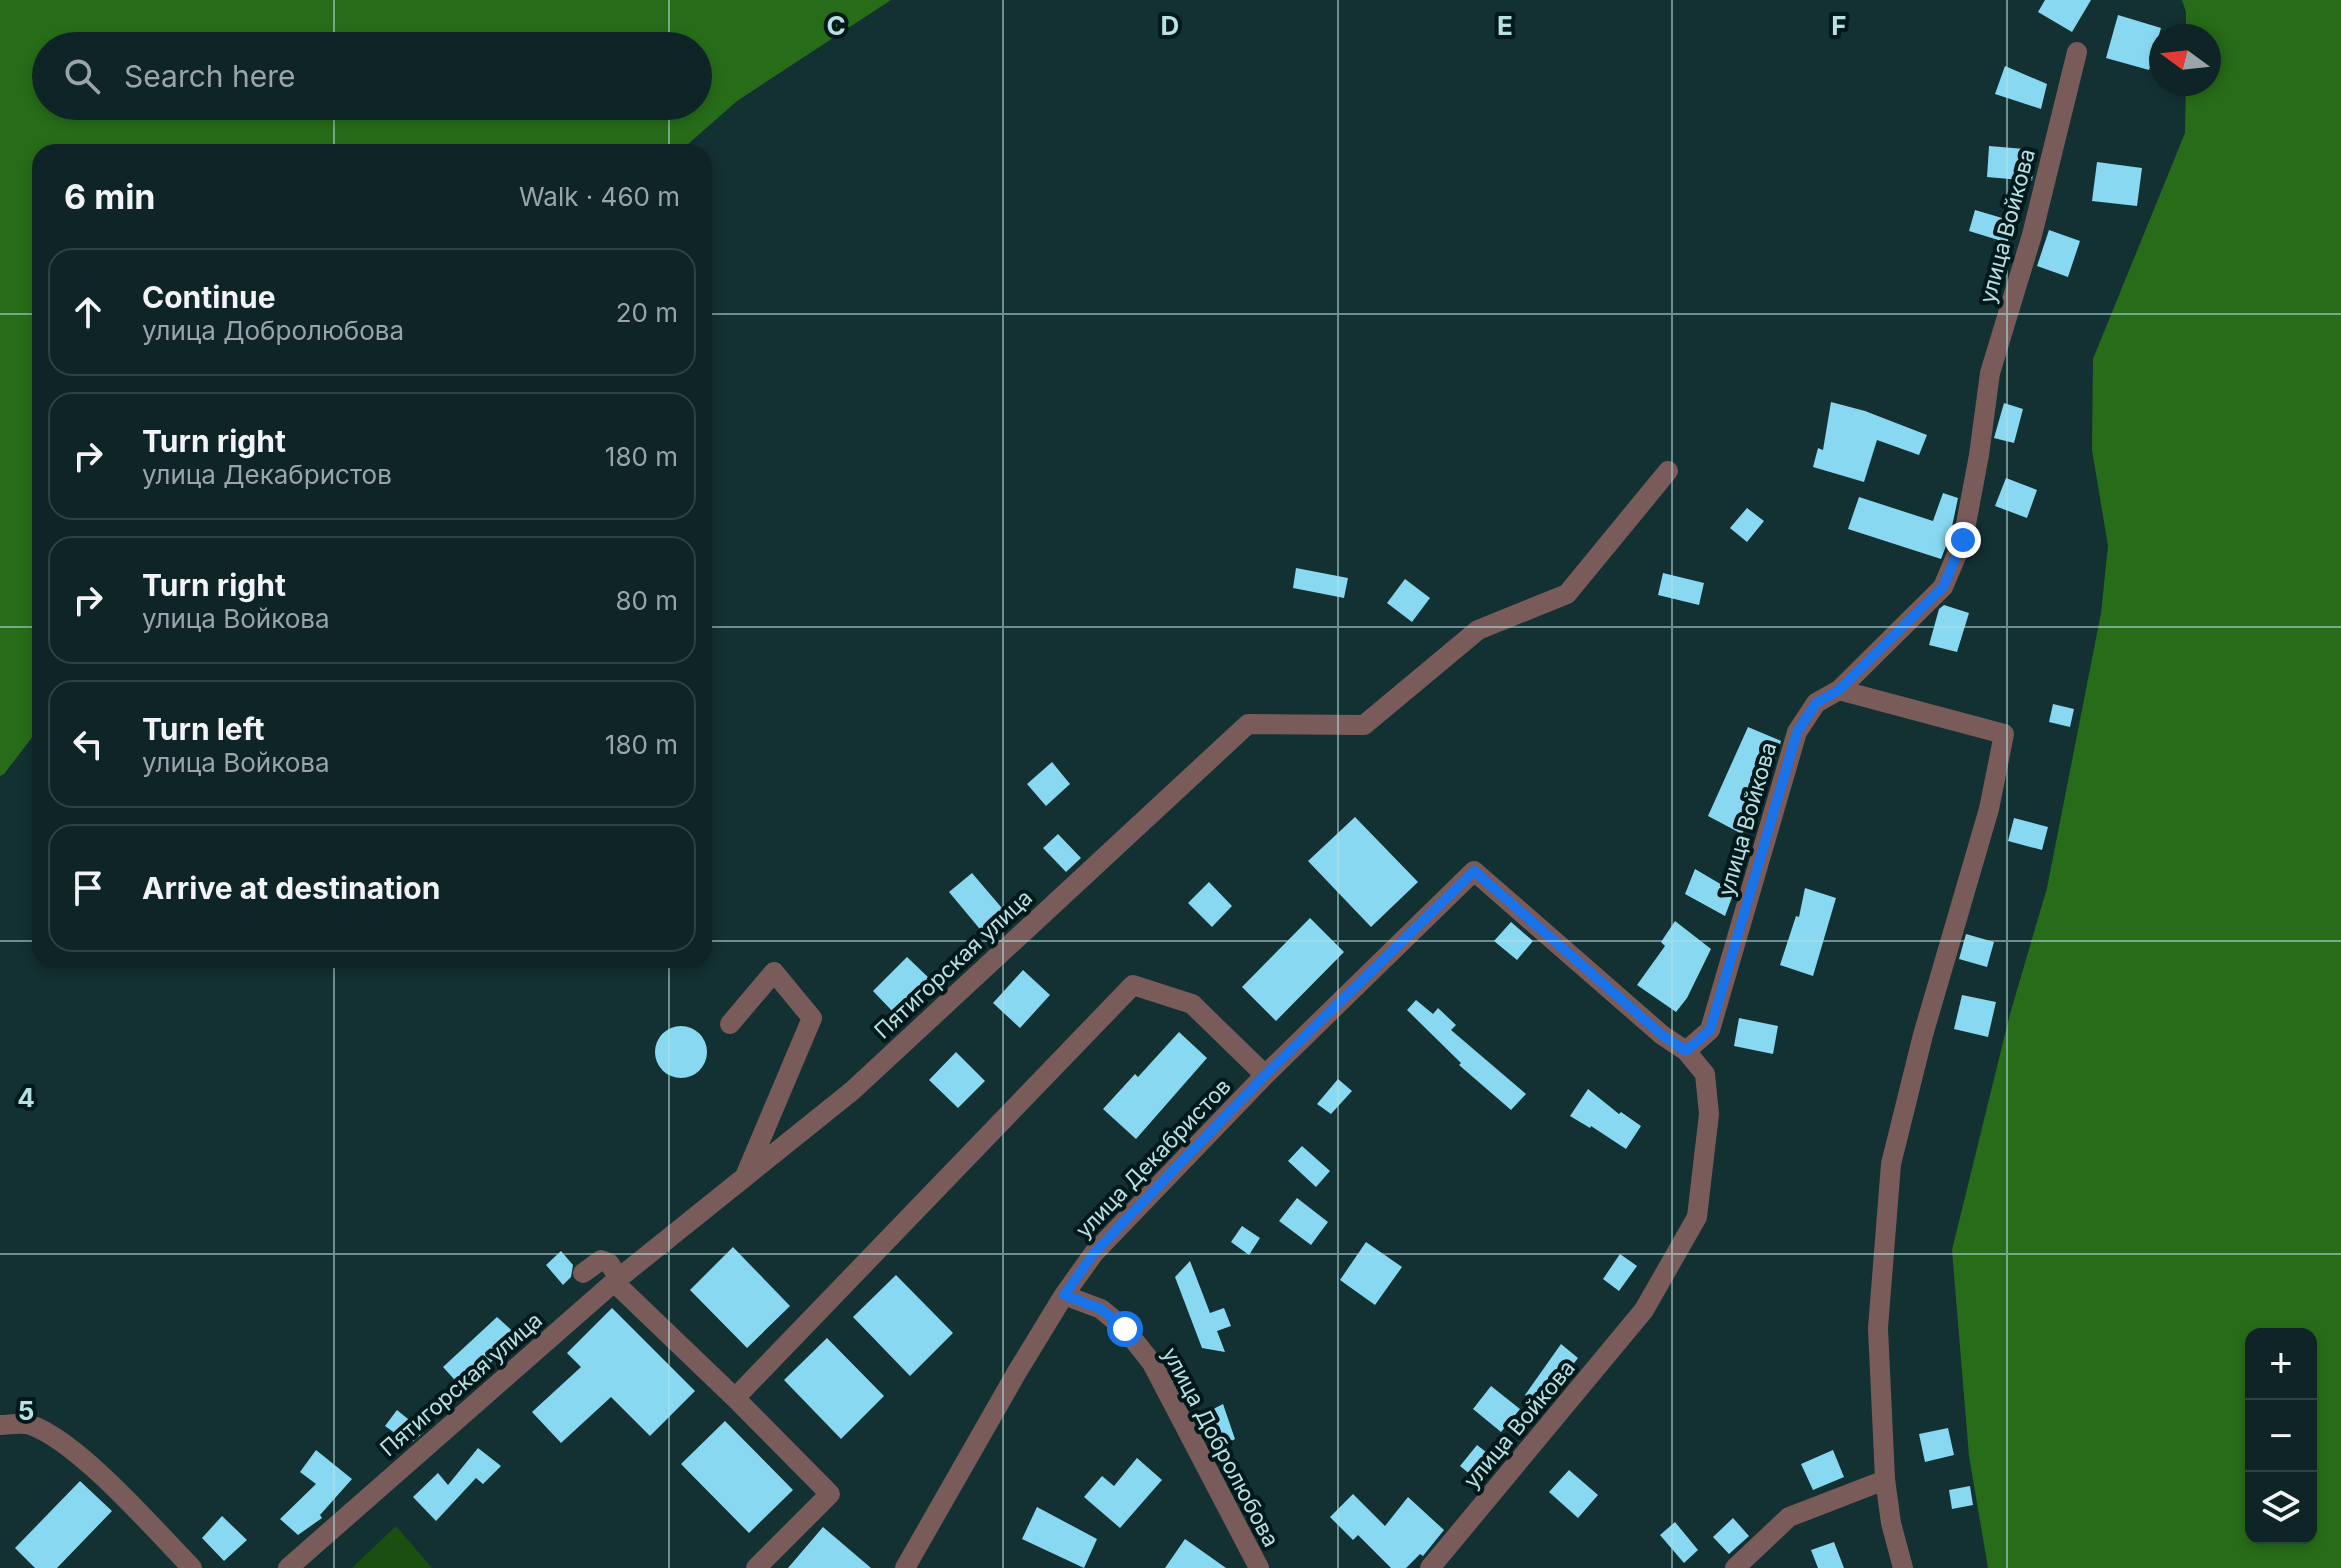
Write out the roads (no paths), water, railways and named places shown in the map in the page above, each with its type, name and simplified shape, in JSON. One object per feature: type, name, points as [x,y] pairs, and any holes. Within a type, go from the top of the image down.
[{"type":"street","name":"улица Войкова","points":[[1430,1568],[1644,1310],[1697,1217],[1709,1114],[1705,1074],[1686,1051],[1710,1030],[1797,732],[1816,703],[1839,690],[1943,587],[1963,540],[1990,373],[2032,235],[2077,52]]},
{"type":"street","name":"Пятигорская улица","points":[[288,1568],[616,1280],[852,1091],[1248,724],[1364,725],[1478,630],[1567,594],[1668,471]]},
{"type":"street","points":[[1839,690],[2004,734],[1989,809],[1923,1035],[1891,1164],[1878,1328],[1885,1480],[1891,1523],[1903,1568]]},
{"type":"street","name":"улица Декабристов","points":[[905,1568],[1064,1295],[1094,1253],[1265,1075],[1474,871],[1662,1035],[1686,1051]]},
{"type":"street","points":[[730,1024],[774,972],[812,1018],[745,1177]]},
{"type":"street","points":[[735,1398],[1133,985],[1192,1004],[1265,1075]]},
{"type":"street","points":[[583,1273],[601,1260],[609,1263],[616,1280],[830,1494],[756,1568]]},
{"type":"street","name":"улица Добролюбова","points":[[1064,1295],[1101,1309],[1125,1329],[1152,1363],[1259,1568]]},
{"type":"street","points":[[0,1425],[29,1424],[63,1445],[101,1476],[192,1568]]},
{"type":"street","points":[[1735,1568],[1789,1517],[1885,1480]]}]
